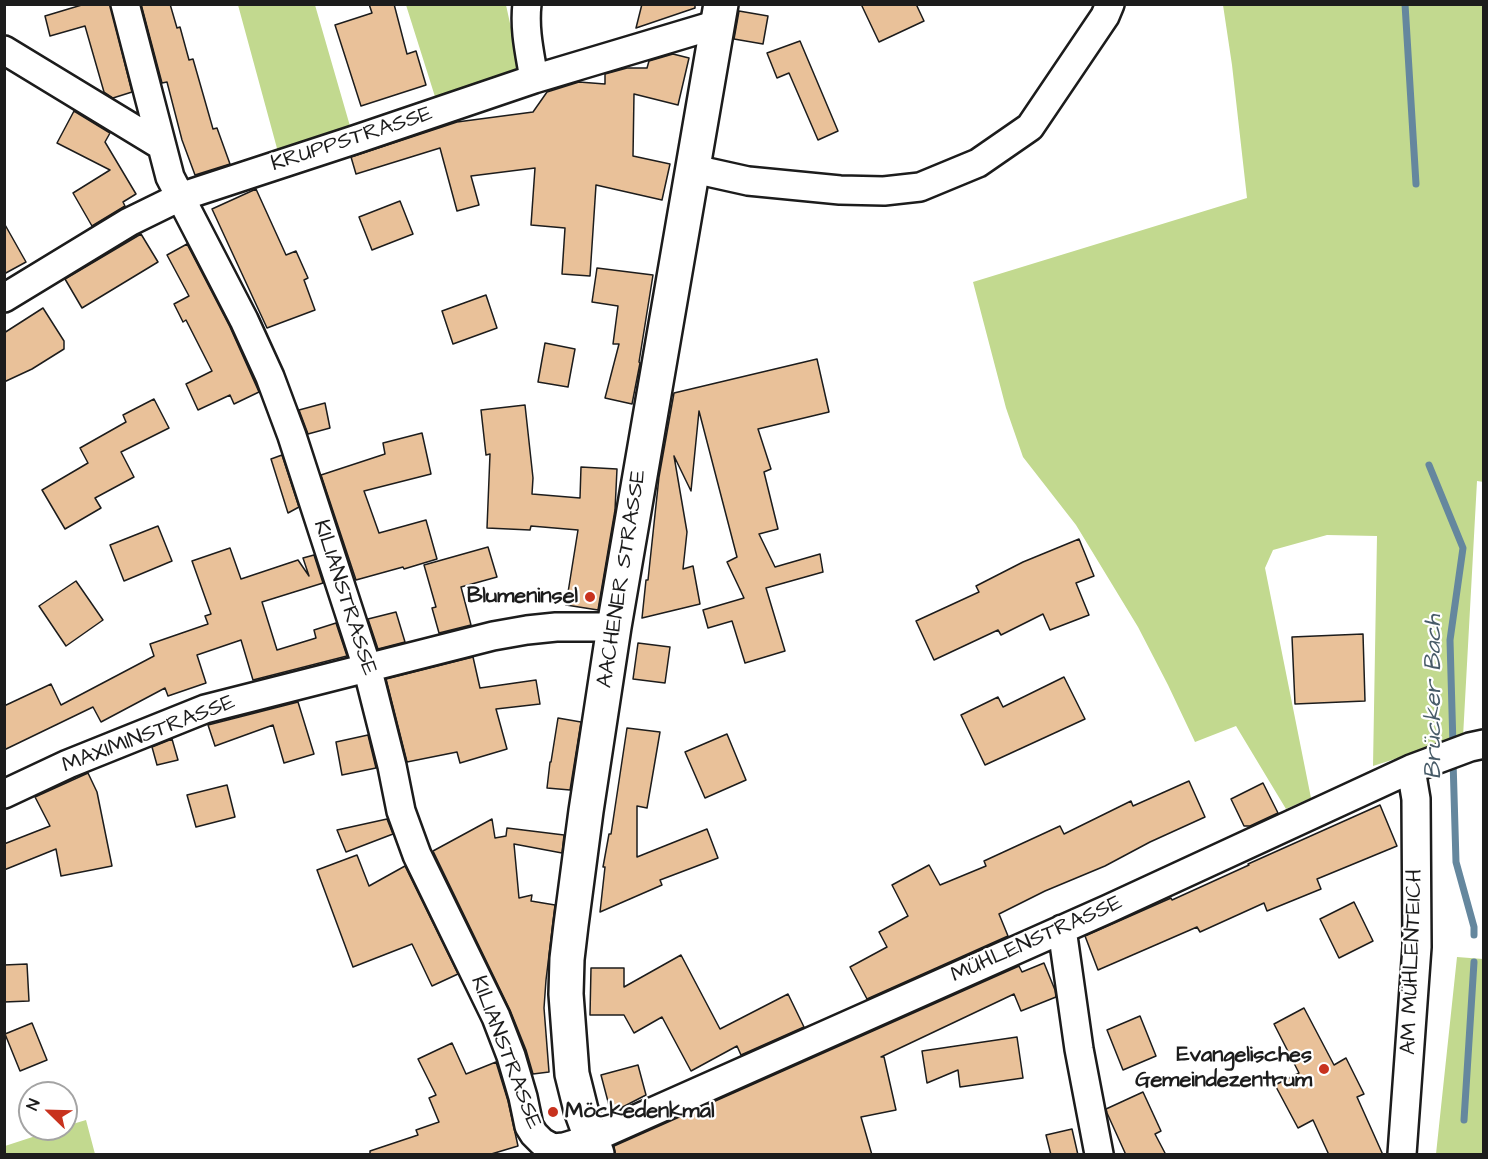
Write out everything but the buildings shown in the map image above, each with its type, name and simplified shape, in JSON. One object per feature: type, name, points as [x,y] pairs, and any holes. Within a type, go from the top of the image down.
[{"type":"main road","name":"AACHENER STRASSE","points":[[594,1147],[572,1074],[566,994],[567,959],[586,811],[614,627],[719,14]]},
{"type":"street","name":"KILIANSTRASSE","points":[[125,4],[170,177],[244,320],[270,377],[292,436],[367,667],[401,811],[417,855],[496,1017],[511,1056],[529,1126],[534,1134],[553,1151],[571,1146],[594,1147]]},
{"type":"street","points":[[527,4],[526,33],[534,79]]},
{"type":"street","points":[[694,169],[748,181],[840,189],[884,191],[920,187],[978,163],[1030,127],[1069,71],[1110,4]]},
{"type":"street","name":"KRUPPSTRASSE","points":[[4,298],[129,222],[180,197],[534,79],[719,14]]},
{"type":"street","points":[[4,50],[162,146]]},
{"type":"street","name":"MAXIMINSTRASSE","points":[[4,794],[68,764],[205,709],[492,636],[556,627],[614,627]]},
{"type":"street","name":"MÜHLENSTRASSE","points":[[594,1147],[1062,929],[1422,765],[1475,746]]},
{"type":"street","name":"AM MÜHLENTEICH","points":[[1402,1155],[1418,947],[1416,799],[1422,765]]},
{"type":"street","points":[[1062,929],[1079,1049],[1099,1155]]},
{"type":"green space","points":[[238,5],[315,5],[352,133],[278,152]]},
{"type":"green space","points":[[406,5],[506,5],[520,69],[437,103]]},
{"type":"green space","points":[[1223,5],[1483,5],[1484,482],[1477,481],[1463,737],[1373,766],[1377,536],[1327,535],[1273,550],[1265,568],[1311,798],[1286,809],[1236,726],[1195,742],[1138,627],[1076,525],[1023,457],[1006,408],[973,282],[1247,198]]},
{"type":"green space","points":[[1457,957],[1483,959],[1483,1154],[1436,1154]]},
{"type":"green space","points":[[86,1120],[95,1154],[5,1154],[5,1146],[20,1141],[78,1141],[78,1122]]},
{"type":"waterway","name":"Brücker Bach","points":[[1405,4],[1416,184]]},
{"type":"waterway","name":"Brücker Bach","points":[[1429,465],[1463,548],[1450,640],[1453,746]]},
{"type":"waterway","name":"Brücker Bach","points":[[1453,760],[1456,862],[1474,927],[1474,935]]},
{"type":"waterway","name":"Brücker Bach","points":[[1464,1120],[1474,962]]},
{"type":"place","name":"Blumeninsel","points":[[590,597]]},
{"type":"place","name":"Evangelisches Gemeindezentrum","points":[[1324,1069]]},
{"type":"place","name":"Möckedenkmal","points":[[553,1112]]}]
